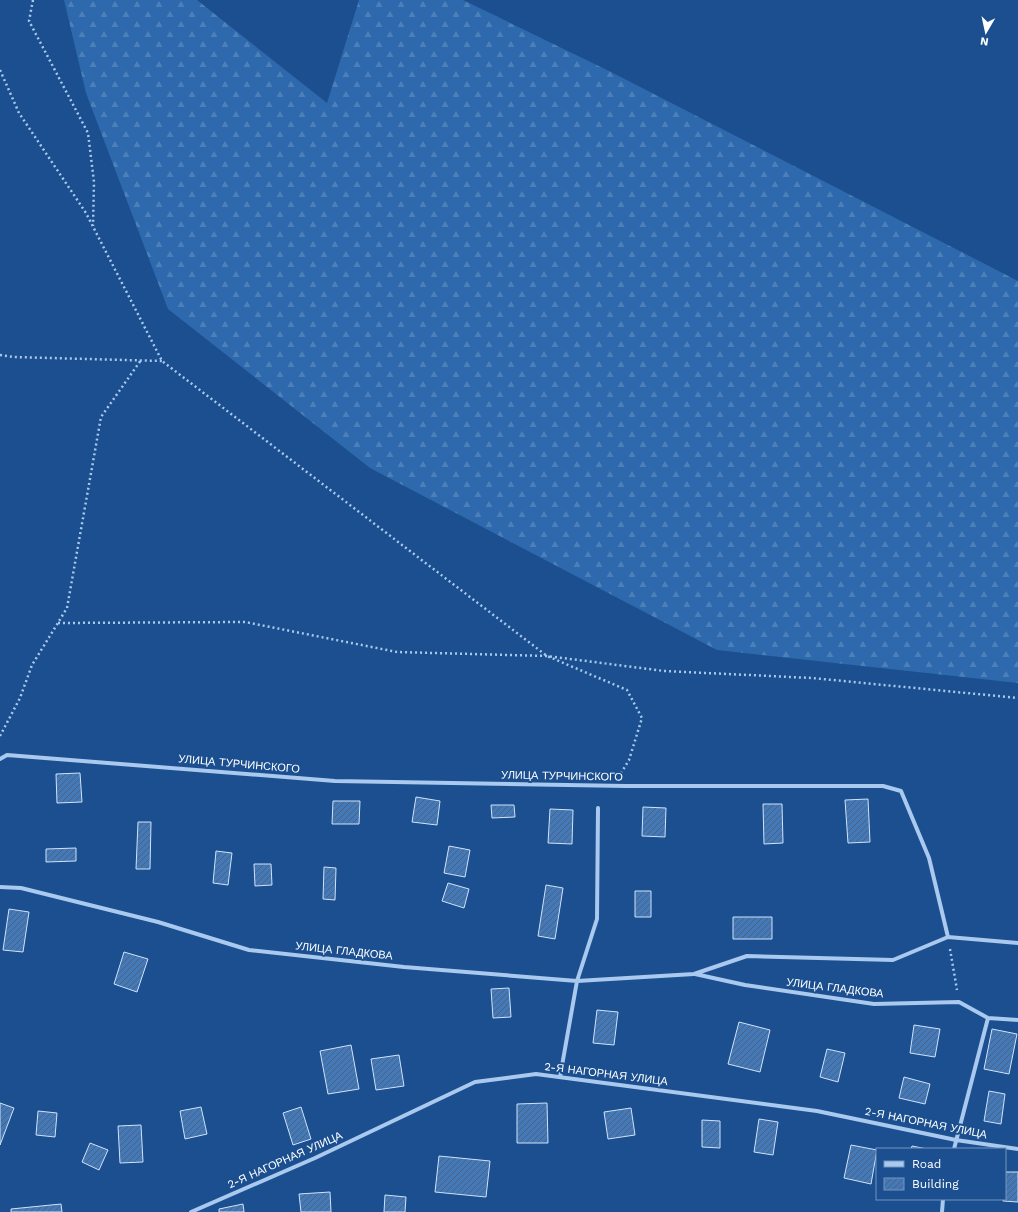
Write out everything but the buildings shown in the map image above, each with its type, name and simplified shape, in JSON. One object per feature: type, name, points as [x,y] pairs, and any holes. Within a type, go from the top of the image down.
[{"type":"street","name":"УЛИЦА ТУРЧИНСКОГО","points":[[0,759],[7,755],[335,781],[612,786],[883,786],[901,791],[929,858],[948,937]]},
{"type":"street","points":[[560,1077],[577,980],[597,919],[598,808]]},
{"type":"street","name":"УЛИЦА ГЛАДКОВА","points":[[0,887],[21,888],[158,922],[249,950],[404,967],[577,980],[694,974],[744,985],[874,1004],[958,1002],[988,1018],[1018,1020]]},
{"type":"street","points":[[948,937],[1018,943]]},
{"type":"street","name":"УЛИЦА ГЛАДКОВА","points":[[694,974],[747,956],[893,960],[948,937]]},
{"type":"street","points":[[954,1148],[988,1018]]},
{"type":"street","name":"2-Я НАГОРНАЯ УЛИЦА","points":[[191,1212],[315,1158],[475,1082],[536,1074],[818,1111],[956,1140],[1018,1149]]},
{"type":"street","points":[[942,1212],[944,1200]]},
{"type":"path","points":[[33,0],[29,21],[88,133],[94,182],[93,226]]},
{"type":"path","points":[[0,70],[19,113],[86,213],[162,361],[547,656],[627,690],[642,718],[629,760],[612,786]]},
{"type":"path","points":[[0,354],[13,357],[162,361]]},
{"type":"path","points":[[0,736],[20,698],[32,665],[67,608],[101,417],[141,360]]},
{"type":"path","points":[[58,623],[245,622],[397,652],[547,656],[664,671],[812,678],[1018,698]]},
{"type":"path","points":[[948,937],[958,1002]]},
{"type":"green space","points":[[64,0],[197,0],[327,103],[359,0],[463,0],[609,71],[1018,281],[1018,683],[717,650],[370,468],[168,309],[86,93]]}]
